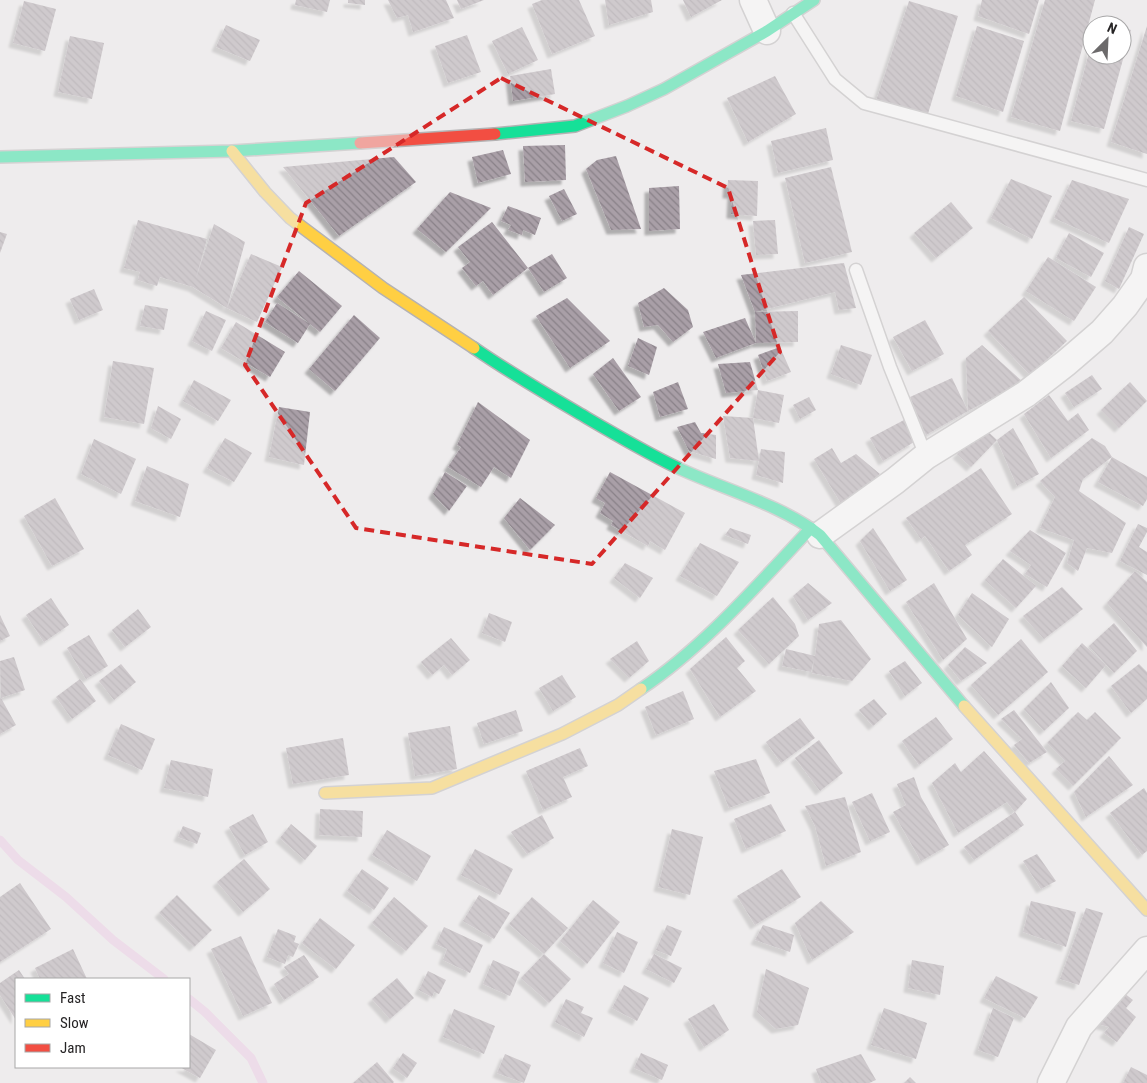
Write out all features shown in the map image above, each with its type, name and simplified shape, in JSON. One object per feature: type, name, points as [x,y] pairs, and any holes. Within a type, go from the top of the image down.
[{"type":"street","points":[[753,0],[767,31]]},
{"type":"street","points":[[0,157],[232,151],[494,134],[575,126],[664,90],[767,31],[814,0]]},
{"type":"street","points":[[232,151],[264,192],[290,218],[383,288],[517,377],[642,450],[678,468],[772,508],[815,531],[987,733],[1147,910]]},
{"type":"street","points":[[325,794],[432,788],[562,734],[618,704],[668,671],[815,531],[895,481],[926,456],[1026,394],[1066,363],[1102,332],[1125,306],[1144,279],[1147,267]]},
{"type":"street","points":[[1051,1083],[1078,1027],[1147,950]]},
{"type":"lane","points":[[793,13],[835,79],[864,103],[1147,180]]},
{"type":"lane","points":[[856,270],[890,367],[926,456]]},
{"type":"highlighted area","points":[[501,78],[728,188],[780,352],[592,564],[356,528],[245,365],[306,203]]},
{"type":"building","points":[[296,0],[330,0],[327,12],[295,5]]},
{"type":"building","points":[[348,0],[365,0],[365,5],[348,3]]},
{"type":"building","points":[[388,0],[446,0],[454,18],[413,32],[408,15],[397,18]]},
{"type":"building","points":[[457,0],[484,0],[461,9]]},
{"type":"building","points":[[542,0],[579,0],[595,36],[552,54],[532,4]]},
{"type":"building","points":[[605,0],[651,0],[653,12],[609,25]]},
{"type":"building","points":[[683,0],[722,0],[691,17]]},
{"type":"building","points":[[982,0],[1039,0],[1029,34],[978,16]]},
{"type":"building","points":[[1045,0],[1095,0],[1091,15],[1082,15],[1082,49],[1060,131],[1011,117]]},
{"type":"building","points":[[24,1],[56,9],[45,51],[13,43]]},
{"type":"building","points":[[909,1],[958,16],[927,117],[876,101]]},
{"type":"building","points":[[226,25],[260,40],[250,61],[216,47]]},
{"type":"building","points":[[977,26],[1024,41],[1003,112],[956,96]]},
{"type":"building","points":[[1147,26],[1147,154],[1111,142]]},
{"type":"building","points":[[522,27],[538,60],[508,74],[492,41]]},
{"type":"building","points":[[467,35],[481,72],[448,83],[435,46]]},
{"type":"building","points":[[70,36],[104,43],[92,99],[58,92]]},
{"type":"building","points":[[1086,65],[1121,65],[1104,129],[1071,121]]},
{"type":"building","points":[[551,69],[555,94],[513,101],[510,76]]},
{"type":"building","points":[[775,76],[796,114],[748,142],[727,98]]},
{"type":"building","points":[[826,128],[833,160],[778,173],[771,141]]},
{"type":"building","points":[[565,145],[566,180],[525,182],[523,146]]},
{"type":"building","points":[[503,150],[511,174],[478,183],[472,157]]},
{"type":"building","points":[[616,156],[641,229],[611,230],[586,169],[597,160]]},
{"type":"building","points":[[394,157],[416,182],[339,236],[283,167]]},
{"type":"building","points":[[831,167],[852,252],[805,263],[785,178]]},
{"type":"building","points":[[1011,179],[1052,196],[1032,239],[991,218]]},
{"type":"building","points":[[728,180],[758,181],[757,216],[731,214],[732,194],[727,194]]},
{"type":"building","points":[[1072,180],[1129,199],[1109,243],[1054,218]]},
{"type":"building","points":[[679,186],[680,229],[649,231],[649,188]]},
{"type":"building","points":[[564,189],[577,214],[562,221],[549,196]]},
{"type":"building","points":[[450,192],[491,208],[446,252],[417,229]]},
{"type":"building","points":[[951,202],[973,228],[936,258],[914,233]]},
{"type":"building","points":[[508,206],[541,218],[535,235],[523,230],[522,235],[508,230],[511,225],[501,221]]},
{"type":"building","points":[[138,220],[207,239],[196,278],[214,224],[245,242],[227,308],[193,287],[160,277],[157,286],[138,280],[140,272],[124,268]]},
{"type":"building","points":[[775,220],[778,254],[756,255],[753,221]]},
{"type":"building","points":[[492,222],[528,268],[493,295],[483,281],[476,286],[462,268],[470,262],[458,247]]},
{"type":"building","points":[[1129,227],[1144,234],[1119,289],[1105,281]]},
{"type":"building","points":[[0,232],[7,234],[0,253]]},
{"type":"building","points":[[1069,233],[1104,253],[1091,277],[1056,258]]},
{"type":"building","points":[[251,254],[282,267],[257,322],[227,308]]},
{"type":"building","points":[[552,254],[567,278],[544,292],[528,268]]},
{"type":"building","points":[[1048,257],[1096,287],[1074,321],[1026,291]]},
{"type":"building","points":[[844,263],[856,308],[839,310],[835,292],[755,312],[741,275]]},
{"type":"building","points":[[299,271],[342,306],[320,332],[277,297]]},
{"type":"building","points":[[664,288],[688,310],[693,327],[673,342],[658,325],[644,327],[638,303]]},
{"type":"building","points":[[94,289],[103,310],[79,320],[70,299]]},
{"type":"building","points":[[1024,297],[1067,341],[1030,375],[988,331]]},
{"type":"building","points":[[567,298],[610,341],[570,368],[536,316]]},
{"type":"building","points":[[277,303],[310,324],[298,343],[265,322]]},
{"type":"building","points":[[145,305],[168,309],[164,330],[140,326]]},
{"type":"building","points":[[206,311],[226,320],[212,351],[192,341]]},
{"type":"building","points":[[798,311],[798,342],[756,343],[755,312]]},
{"type":"building","points":[[354,315],[380,338],[335,391],[309,369]]},
{"type":"building","points":[[745,318],[756,343],[716,358],[703,332]]},
{"type":"building","points":[[925,320],[944,354],[912,371],[893,337]]},
{"type":"building","points":[[236,322],[285,352],[270,377],[221,348]]},
{"type":"building","points":[[638,338],[657,347],[649,375],[628,366]]},
{"type":"building","points":[[841,345],[872,355],[861,385],[831,374]]},
{"type":"building","points":[[982,345],[1023,382],[968,411],[966,358]]},
{"type":"building","points":[[780,347],[791,372],[767,381],[758,355]]},
{"type":"building","points":[[613,358],[641,397],[619,411],[593,374]]},
{"type":"building","points":[[113,361],[154,368],[144,424],[104,417]]},
{"type":"building","points":[[750,362],[758,390],[726,393],[718,364]]},
{"type":"building","points":[[1092,375],[1102,389],[1074,407],[1065,393]]},
{"type":"building","points":[[952,378],[968,411],[926,435],[910,397]]},
{"type":"building","points":[[194,380],[231,400],[218,421],[183,401]]},
{"type":"building","points":[[678,382],[688,409],[660,417],[653,392]]},
{"type":"building","points":[[1130,382],[1147,401],[1119,428],[1101,410]]},
{"type":"building","points":[[758,390],[784,395],[779,423],[753,418]]},
{"type":"building","points":[[1049,395],[1068,421],[1078,413],[1089,430],[1051,458],[1024,414]]},
{"type":"building","points":[[809,397],[816,410],[800,419],[793,405]]},
{"type":"building","points":[[478,402],[530,440],[511,478],[494,467],[481,487],[448,467],[461,447],[457,445]]},
{"type":"building","points":[[158,406],[181,419],[171,439],[151,428]]},
{"type":"building","points":[[279,407],[310,412],[304,465],[269,457]]},
{"type":"building","points":[[723,416],[753,418],[759,461],[730,458]]},
{"type":"building","points":[[904,420],[914,442],[883,461],[870,438]]},
{"type":"building","points":[[695,422],[701,433],[716,435],[716,459],[689,451],[677,427]]},
{"type":"building","points":[[983,427],[997,440],[971,467],[957,454]]},
{"type":"building","points":[[1013,428],[1039,474],[1017,486],[997,440]]},
{"type":"building","points":[[225,438],[252,453],[234,482],[207,468]]},
{"type":"building","points":[[1092,438],[1105,446],[1112,457],[1083,479],[1079,491],[1126,523],[1112,553],[1087,548],[1078,571],[1067,563],[1074,540],[1040,528],[1055,497],[1040,481]]},
{"type":"building","points":[[94,439],[136,459],[121,494],[81,474]]},
{"type":"building","points":[[832,448],[841,463],[856,454],[880,474],[842,505],[814,459]]},
{"type":"building","points":[[761,449],[785,452],[783,483],[756,475]]},
{"type":"building","points":[[1112,457],[1147,477],[1147,499],[1143,506],[1098,482]]},
{"type":"building","points":[[147,466],[189,484],[180,517],[135,501]]},
{"type":"building","points":[[981,468],[1012,514],[965,545],[972,555],[949,571],[925,536],[921,539],[906,518]]},
{"type":"building","points":[[445,472],[467,486],[449,511],[433,494]]},
{"type":"building","points":[[610,472],[685,513],[665,550],[650,541],[648,546],[611,525],[613,521],[600,513],[605,503],[596,498]]},
{"type":"building","points":[[55,498],[84,549],[52,566],[24,516]]},
{"type":"building","points":[[520,498],[555,525],[530,550],[504,518]]},
{"type":"building","points":[[1138,524],[1147,528],[1147,532],[1139,547],[1147,552],[1147,575],[1120,561]]},
{"type":"building","points":[[730,528],[751,535],[748,544],[725,535]]},
{"type":"building","points":[[873,528],[907,580],[890,591],[860,541]]},
{"type":"building","points":[[1030,530],[1066,553],[1047,587],[1025,574],[1031,565],[1010,551]]},
{"type":"building","points":[[700,543],[739,562],[717,596],[680,576]]},
{"type":"building","points":[[1003,559],[1036,586],[1016,608],[985,580]]},
{"type":"building","points":[[625,563],[653,578],[640,598],[614,578]]},
{"type":"building","points":[[1135,571],[1147,582],[1147,647],[1107,603]]},
{"type":"building","points":[[808,583],[832,603],[808,620],[793,596]]},
{"type":"building","points":[[934,583],[967,639],[943,660],[906,602]]},
{"type":"building","points":[[1062,587],[1083,609],[1044,639],[1023,616]]},
{"type":"building","points":[[972,593],[1009,619],[992,647],[958,615]]},
{"type":"building","points":[[773,597],[795,624],[799,636],[769,664],[738,630]]},
{"type":"building","points":[[51,598],[69,625],[44,642],[26,615]]},
{"type":"building","points":[[138,609],[151,627],[125,647],[112,630]]},
{"type":"building","points":[[489,613],[512,622],[505,642],[482,633]]},
{"type":"building","points":[[0,615],[10,636],[0,641]]},
{"type":"building","points":[[841,620],[871,659],[852,681],[812,673],[814,659],[811,672],[782,666],[786,649],[815,656],[819,624]]},
{"type":"building","points":[[1114,623],[1137,651],[1114,673],[1089,646]]},
{"type":"building","points":[[89,635],[108,666],[86,679],[67,648]]},
{"type":"building","points":[[726,637],[745,661],[737,668],[756,691],[720,717],[690,669]]},
{"type":"building","points":[[451,638],[470,660],[452,675],[444,665],[432,675],[421,662]]},
{"type":"building","points":[[1021,639],[1048,672],[998,715],[971,685]]},
{"type":"building","points":[[637,641],[649,661],[629,678],[610,659]]},
{"type":"building","points":[[1082,643],[1106,665],[1086,688],[1062,666]]},
{"type":"building","points":[[965,647],[987,663],[961,681],[948,665]]},
{"type":"building","points":[[14,657],[25,690],[1,698],[0,661]]},
{"type":"building","points":[[905,661],[922,683],[905,696],[889,671]]},
{"type":"building","points":[[121,664],[136,682],[114,700],[99,681]]},
{"type":"building","points":[[1139,664],[1147,672],[1147,699],[1131,713],[1111,686]]},
{"type":"building","points":[[562,675],[576,697],[553,711],[539,688]]},
{"type":"building","points":[[80,679],[96,701],[72,719],[56,697]]},
{"type":"building","points":[[1051,682],[1069,708],[1044,731],[1024,709]]},
{"type":"building","points":[[683,691],[694,719],[656,735],[645,707]]},
{"type":"building","points":[[0,699],[16,725],[0,734]]},
{"type":"building","points":[[874,699],[887,714],[873,726],[859,710]]},
{"type":"building","points":[[516,710],[523,731],[484,744],[477,723]]},
{"type":"building","points":[[1014,710],[1047,752],[1029,763],[1014,745],[1022,739],[1001,719]]},
{"type":"building","points":[[1078,712],[1087,720],[1095,712],[1121,738],[1073,786],[1056,769],[1065,761],[1047,743]]},
{"type":"building","points":[[936,717],[953,739],[919,765],[902,741]]},
{"type":"building","points":[[800,718],[815,738],[781,763],[766,742]]},
{"type":"building","points":[[121,724],[155,739],[142,770],[108,755]]},
{"type":"building","points":[[450,726],[457,769],[415,776],[408,733]]},
{"type":"building","points":[[343,738],[349,775],[293,784],[286,748]]},
{"type":"building","points":[[819,740],[843,773],[820,791],[795,758]]},
{"type":"building","points":[[580,748],[588,766],[563,777],[572,797],[543,810],[526,771]]},
{"type":"building","points":[[984,751],[1027,799],[1015,812],[1007,802],[958,833],[932,783],[955,763],[961,772]]},
{"type":"building","points":[[1109,756],[1133,785],[1086,817],[1074,792]]},
{"type":"building","points":[[756,759],[770,793],[729,808],[714,771]]},
{"type":"building","points":[[171,760],[213,769],[208,797],[164,788]]},
{"type":"building","points":[[914,777],[921,797],[949,845],[921,861],[893,812],[906,805],[897,784]]},
{"type":"building","points":[[1144,788],[1147,793],[1147,851],[1142,855],[1110,813]]},
{"type":"building","points":[[872,793],[890,832],[870,841],[852,802]]},
{"type":"building","points":[[845,797],[861,852],[826,866],[815,826],[805,806]]},
{"type":"building","points":[[771,804],[786,831],[746,849],[734,819]]},
{"type":"building","points":[[320,809],[363,811],[362,837],[319,835]]},
{"type":"building","points":[[1015,812],[1024,825],[974,860],[964,847]]},
{"type":"building","points":[[253,814],[268,842],[245,855],[229,827]]},
{"type":"building","points":[[542,815],[554,838],[527,854],[511,832]]},
{"type":"building","points":[[291,824],[317,846],[305,860],[280,838]]},
{"type":"building","points":[[183,826],[201,833],[197,844],[178,837]]},
{"type":"building","points":[[672,829],[703,837],[690,895],[658,887]]},
{"type":"building","points":[[387,830],[431,856],[417,881],[372,855]]},
{"type":"building","points":[[475,849],[513,869],[500,895],[461,875]]},
{"type":"building","points":[[1037,854],[1056,881],[1041,889],[1023,861]]},
{"type":"building","points":[[244,859],[270,889],[243,912],[217,882]]},
{"type":"building","points":[[362,869],[389,888],[374,910],[347,891]]},
{"type":"building","points":[[782,869],[801,897],[755,925],[737,896]]},
{"type":"building","points":[[20,883],[51,929],[0,962],[0,897]]},
{"type":"building","points":[[177,895],[212,930],[194,947],[159,913]]},
{"type":"building","points":[[479,895],[510,913],[494,939],[463,921]]},
{"type":"building","points":[[394,897],[428,926],[406,951],[372,923]]},
{"type":"building","points":[[532,897],[568,928],[544,954],[509,924]]},
{"type":"building","points":[[593,900],[620,922],[587,964],[560,941]]},
{"type":"building","points":[[821,901],[854,932],[812,960],[795,923]]},
{"type":"building","points":[[1031,901],[1076,912],[1066,947],[1023,932]]},
{"type":"building","points":[[1086,908],[1103,913],[1079,985],[1060,979]]},
{"type":"building","points":[[320,918],[355,945],[336,969],[302,943]]},
{"type":"building","points":[[667,925],[682,931],[671,956],[656,950]]},
{"type":"building","points":[[763,925],[794,935],[790,952],[755,940]]},
{"type":"building","points":[[444,927],[483,945],[470,973],[443,960],[447,949],[436,944]]},
{"type":"building","points":[[278,929],[296,936],[294,942],[299,944],[293,957],[288,955],[285,964],[267,957]]},
{"type":"building","points":[[617,932],[638,942],[624,973],[603,963]]},
{"type":"building","points":[[241,936],[272,1003],[243,1016],[211,949]]},
{"type":"building","points":[[73,949],[87,978],[40,978],[35,968]]},
{"type":"building","points":[[544,954],[571,979],[549,1003],[521,978]]},
{"type":"building","points":[[654,954],[682,968],[674,983],[646,969]]},
{"type":"building","points":[[304,955],[319,977],[284,1000],[274,984],[289,974],[284,967]]},
{"type":"building","points":[[493,960],[520,972],[510,996],[483,984]]},
{"type":"building","points":[[912,960],[944,966],[940,995],[908,988]]},
{"type":"building","points":[[766,969],[809,988],[798,1025],[776,1029],[757,1012]]},
{"type":"building","points":[[19,970],[24,978],[15,978],[15,1018],[0,995],[0,983]]},
{"type":"building","points":[[428,971],[446,980],[439,994],[434,992],[432,997],[419,990]]},
{"type":"building","points":[[996,976],[1038,997],[1025,1018],[984,998]]},
{"type":"building","points":[[397,978],[414,998],[390,1019],[372,999]]},
{"type":"building","points":[[624,985],[649,998],[637,1021],[612,1008]]},
{"type":"building","points":[[1124,993],[1133,1000],[1126,1008],[1136,1017],[1117,1042],[1104,1033],[1109,1027],[1098,1024]]},
{"type":"building","points":[[566,999],[584,1007],[581,1013],[593,1018],[584,1037],[555,1022]]},
{"type":"building","points":[[714,1004],[729,1030],[704,1047],[688,1019]]},
{"type":"building","points":[[884,1008],[927,1023],[916,1059],[871,1045]]},
{"type":"building","points":[[993,1008],[1014,1018],[998,1057],[978,1050]]},
{"type":"building","points":[[454,1009],[495,1026],[484,1054],[443,1037]]},
{"type":"building","points":[[190,1035],[216,1050],[200,1078],[182,1068],[190,1068]]},
{"type":"building","points":[[403,1053],[417,1063],[407,1078],[393,1068]]},
{"type":"building","points":[[641,1053],[668,1065],[662,1080],[634,1068]]},
{"type":"building","points":[[505,1054],[531,1065],[524,1083],[497,1073]]},
{"type":"building","points":[[861,1054],[876,1080],[869,1083],[821,1083],[816,1069]]},
{"type":"building","points":[[377,1062],[393,1083],[353,1083]]},
{"type":"building","points":[[1131,1067],[1147,1075],[1147,1083],[1123,1083]]},
{"type":"building","points":[[910,1077],[916,1083],[904,1083]]},
{"type":"waterway","points":[[0,840],[18,860],[66,897],[113,940],[163,978]]},
{"type":"waterway","points":[[190,1000],[205,1012],[251,1058],[263,1083]]},
{"type":"traffic: fast","points":[[495,134],[575,126],[627,106],[664,89],[767,31],[814,0]]},
{"type":"traffic: fast","points":[[0,157],[232,151],[360,143]]},
{"type":"traffic: fast","points":[[474,348],[529,384],[642,449],[676,467],[787,514],[820,535],[964,706]]},
{"type":"traffic: fast","points":[[641,689],[665,672],[709,634],[811,528]]},
{"type":"traffic: slow","points":[[232,151],[265,192],[290,218],[383,288],[474,348]]},
{"type":"traffic: slow","points":[[325,793],[432,788],[562,734],[618,705],[641,689]]},
{"type":"traffic: slow","points":[[964,706],[1147,910]]},
{"type":"traffic: jam","points":[[360,143],[495,134]]}]
